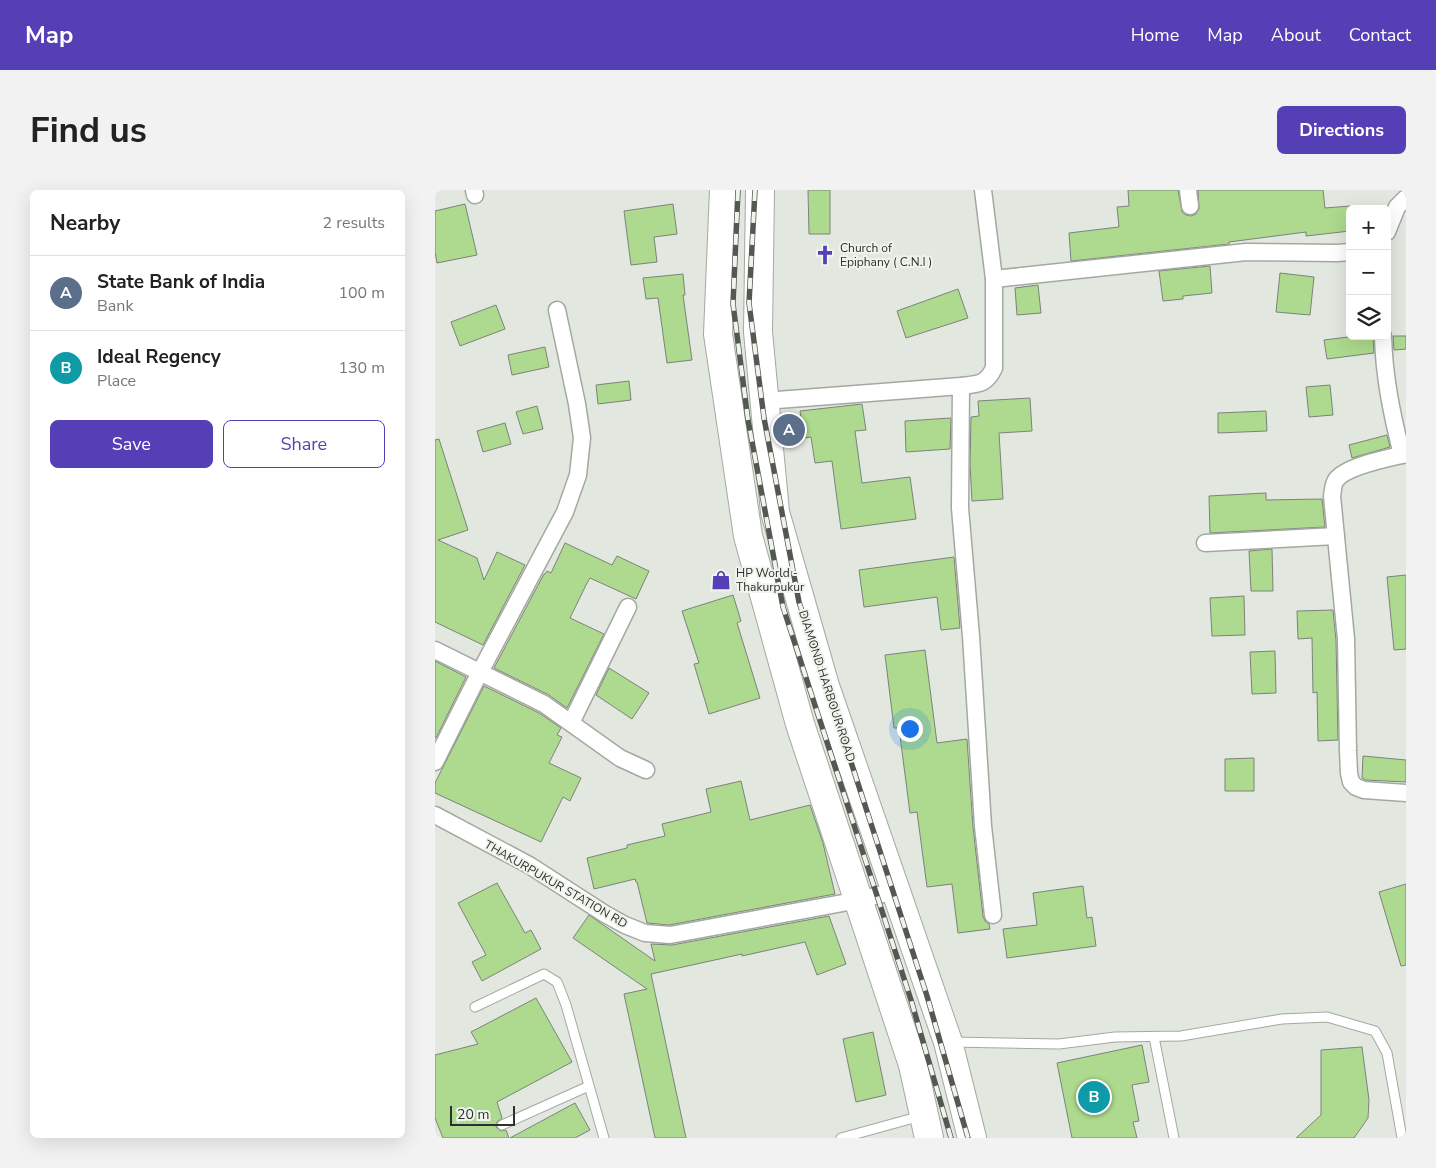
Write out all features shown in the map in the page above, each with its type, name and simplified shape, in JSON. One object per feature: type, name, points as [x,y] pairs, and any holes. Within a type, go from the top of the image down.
[{"type":"highway","points":[[724,190],[717,334],[748,536],[800,724],[913,1065],[927,1127]]},
{"type":"highway","name":"DIAMOND HARBOUR ROAD","points":[[759,190],[758,332],[775,512],[825,686],[948,1042],[972,1138]]},
{"type":"street","points":[[764,401],[961,386],[980,384],[989,378],[994,368],[994,279],[983,190]]},
{"type":"street","points":[[1391,222],[1397,207],[1406,198]]},
{"type":"street","points":[[994,279],[1246,252],[1346,252]]},
{"type":"street","points":[[435,762],[480,672],[565,512],[578,475],[582,438],[577,404],[557,310]]},
{"type":"street","points":[[1383,340],[1384,366],[1390,410],[1404,454],[1343,473],[1335,482],[1332,496],[1346,639],[1348,752],[1351,782],[1356,787],[1364,790],[1406,794]]},
{"type":"street","points":[[961,386],[960,508],[971,636],[983,826],[993,915]]},
{"type":"street","points":[[1205,542],[1336,536]]},
{"type":"street","points":[[571,723],[628,607]]},
{"type":"street","points":[[435,650],[544,704],[620,758],[646,770]]},
{"type":"street","name":"THAKURPUKUR STATION RD","points":[[435,815],[529,865],[605,914],[645,933],[670,935],[859,900],[895,891]]},
{"type":"lane","points":[[475,1007],[544,974],[557,982],[566,1005],[604,1138]]},
{"type":"lane","points":[[948,1042],[1059,1044],[1115,1037],[1181,1036],[1282,1018],[1327,1017],[1375,1031],[1387,1053],[1402,1138]]},
{"type":"lane","points":[[1154,1037],[1174,1138]]},
{"type":"lane","points":[[502,1125],[589,1086]]},
{"type":"lane","points":[[841,1138],[927,1127]]},
{"type":"building","points":[[808,190],[830,190],[830,234],[809,234]]},
{"type":"building","points":[[1128,190],[1178,190],[1182,212],[1191,216],[1196,214],[1199,209],[1198,190],[1323,190],[1325,208],[1346,206],[1346,231],[1306,236],[1306,232],[1229,242],[1229,244],[1071,261],[1069,233],[1119,227],[1117,207],[1129,206]]},
{"type":"building","points":[[465,204],[477,255],[437,263],[435,252],[435,211]]},
{"type":"building","points":[[673,204],[677,234],[654,237],[657,262],[631,265],[624,211]]},
{"type":"building","points":[[1210,266],[1212,293],[1183,296],[1183,299],[1163,301],[1159,271]]},
{"type":"building","points":[[1280,273],[1314,277],[1310,315],[1276,312]]},
{"type":"building","points":[[683,274],[685,295],[683,295],[692,360],[667,363],[658,298],[646,299],[643,278]]},
{"type":"building","points":[[1038,285],[1041,313],[1017,315],[1015,288]]},
{"type":"building","points":[[958,289],[968,318],[906,338],[897,311]]},
{"type":"building","points":[[496,305],[505,329],[460,346],[451,322]]},
{"type":"building","points":[[1393,336],[1406,336],[1406,349],[1394,350]]},
{"type":"building","points":[[1346,337],[1346,340],[1373,340],[1374,353],[1327,359],[1324,340]]},
{"type":"building","points":[[545,347],[549,367],[512,375],[508,355]]},
{"type":"building","points":[[629,381],[631,400],[598,404],[596,385]]},
{"type":"building","points":[[1330,385],[1333,415],[1309,417],[1306,387]]},
{"type":"building","points":[[1030,398],[1032,431],[999,433],[1003,499],[972,501],[970,464],[971,417],[979,416],[978,401]]},
{"type":"building","points":[[862,404],[866,430],[855,431],[862,483],[910,477],[916,519],[841,529],[832,461],[815,463],[811,437],[804,438],[800,411]]},
{"type":"building","points":[[537,406],[543,429],[523,434],[516,412]]},
{"type":"building","points":[[1266,411],[1267,431],[1218,433],[1218,413]]},
{"type":"building","points":[[951,418],[950,449],[906,452],[905,421]]},
{"type":"building","points":[[505,423],[511,444],[483,452],[477,431]]},
{"type":"building","points":[[1387,435],[1390,447],[1352,458],[1349,445]]},
{"type":"building","points":[[439,439],[468,530],[438,540],[477,558],[484,580],[497,552],[525,565],[483,645],[435,622],[435,440]]},
{"type":"building","points":[[1266,493],[1266,500],[1322,499],[1325,527],[1210,533],[1209,496]]},
{"type":"building","points":[[565,543],[612,565],[617,556],[649,571],[636,599],[590,578],[570,618],[604,634],[567,708],[549,695],[494,668],[544,574],[547,571],[551,573]]},
{"type":"building","points":[[1272,549],[1273,591],[1251,591],[1249,551]]},
{"type":"building","points":[[954,557],[960,628],[941,630],[937,597],[864,607],[859,570]]},
{"type":"building","points":[[1406,575],[1406,649],[1394,650],[1387,577]]},
{"type":"building","points":[[733,595],[741,621],[737,623],[760,698],[709,714],[694,664],[699,663],[682,611]]},
{"type":"building","points":[[1244,596],[1245,635],[1212,636],[1210,598]]},
{"type":"building","points":[[1333,610],[1336,640],[1338,740],[1318,741],[1317,692],[1313,693],[1312,638],[1298,639],[1297,611]]},
{"type":"building","points":[[925,650],[937,743],[967,739],[973,827],[983,916],[990,929],[958,933],[952,884],[927,887],[917,812],[910,813],[899,728],[894,728],[885,655]]},
{"type":"building","points":[[1275,651],[1276,693],[1252,694],[1250,652]]},
{"type":"building","points":[[435,661],[466,677],[436,738],[435,738]]},
{"type":"building","points":[[609,668],[649,693],[632,719],[596,695]]},
{"type":"building","points":[[484,686],[539,713],[561,728],[557,735],[562,737],[549,763],[581,778],[570,801],[563,797],[541,842],[435,793],[435,783]]},
{"type":"building","points":[[1363,756],[1406,760],[1406,782],[1366,780],[1362,778]]},
{"type":"building","points":[[1254,758],[1254,791],[1225,791],[1225,759]]},
{"type":"building","points":[[741,781],[750,820],[810,805],[823,843],[835,894],[669,925],[647,923],[635,879],[594,889],[587,858],[627,848],[627,845],[665,836],[662,824],[711,812],[706,789]]},
{"type":"building","points":[[497,883],[525,933],[531,930],[541,949],[482,981],[472,962],[486,955],[458,903]]},
{"type":"building","points":[[1406,884],[1406,965],[1401,966],[1379,892]]},
{"type":"building","points":[[1083,886],[1087,918],[1092,917],[1096,946],[1007,958],[1003,929],[1037,925],[1033,893]]},
{"type":"building","points":[[589,915],[655,961],[651,944],[672,945],[829,916],[846,964],[817,975],[805,942],[651,974],[686,1138],[655,1138],[624,994],[647,989],[573,938]]},
{"type":"building","points":[[536,998],[572,1062],[497,1102],[502,1118],[497,1122],[496,1127],[501,1131],[506,1130],[509,1138],[443,1138],[435,1118],[435,1055],[478,1044],[471,1032]]},
{"type":"building","points":[[873,1032],[886,1095],[856,1102],[843,1039]]},
{"type":"building","points":[[1142,1045],[1149,1082],[1132,1085],[1139,1121],[1133,1122],[1137,1138],[1072,1138],[1057,1063]]},
{"type":"building","points":[[1362,1047],[1369,1100],[1368,1118],[1354,1138],[1296,1138],[1321,1115],[1321,1050]]},
{"type":"building","points":[[575,1103],[590,1130],[575,1138],[510,1138]]},
{"type":"railway","points":[[738,190],[733,304],[748,420],[783,607],[911,1000],[951,1138]]},
{"type":"railway","points":[[755,190],[749,303],[764,418],[799,602],[927,996],[968,1138]]},
{"type":"place","name":"Church of Epiphany ( C.N.I )","points":[[825,255]]},
{"type":"place","name":"State Bank of India","points":[[789,430]]},
{"type":"place","name":"HP World - Thakurpukur","points":[[721,580]]},
{"type":"place","name":"Ideal Regency","points":[[1094,1097]]}]
